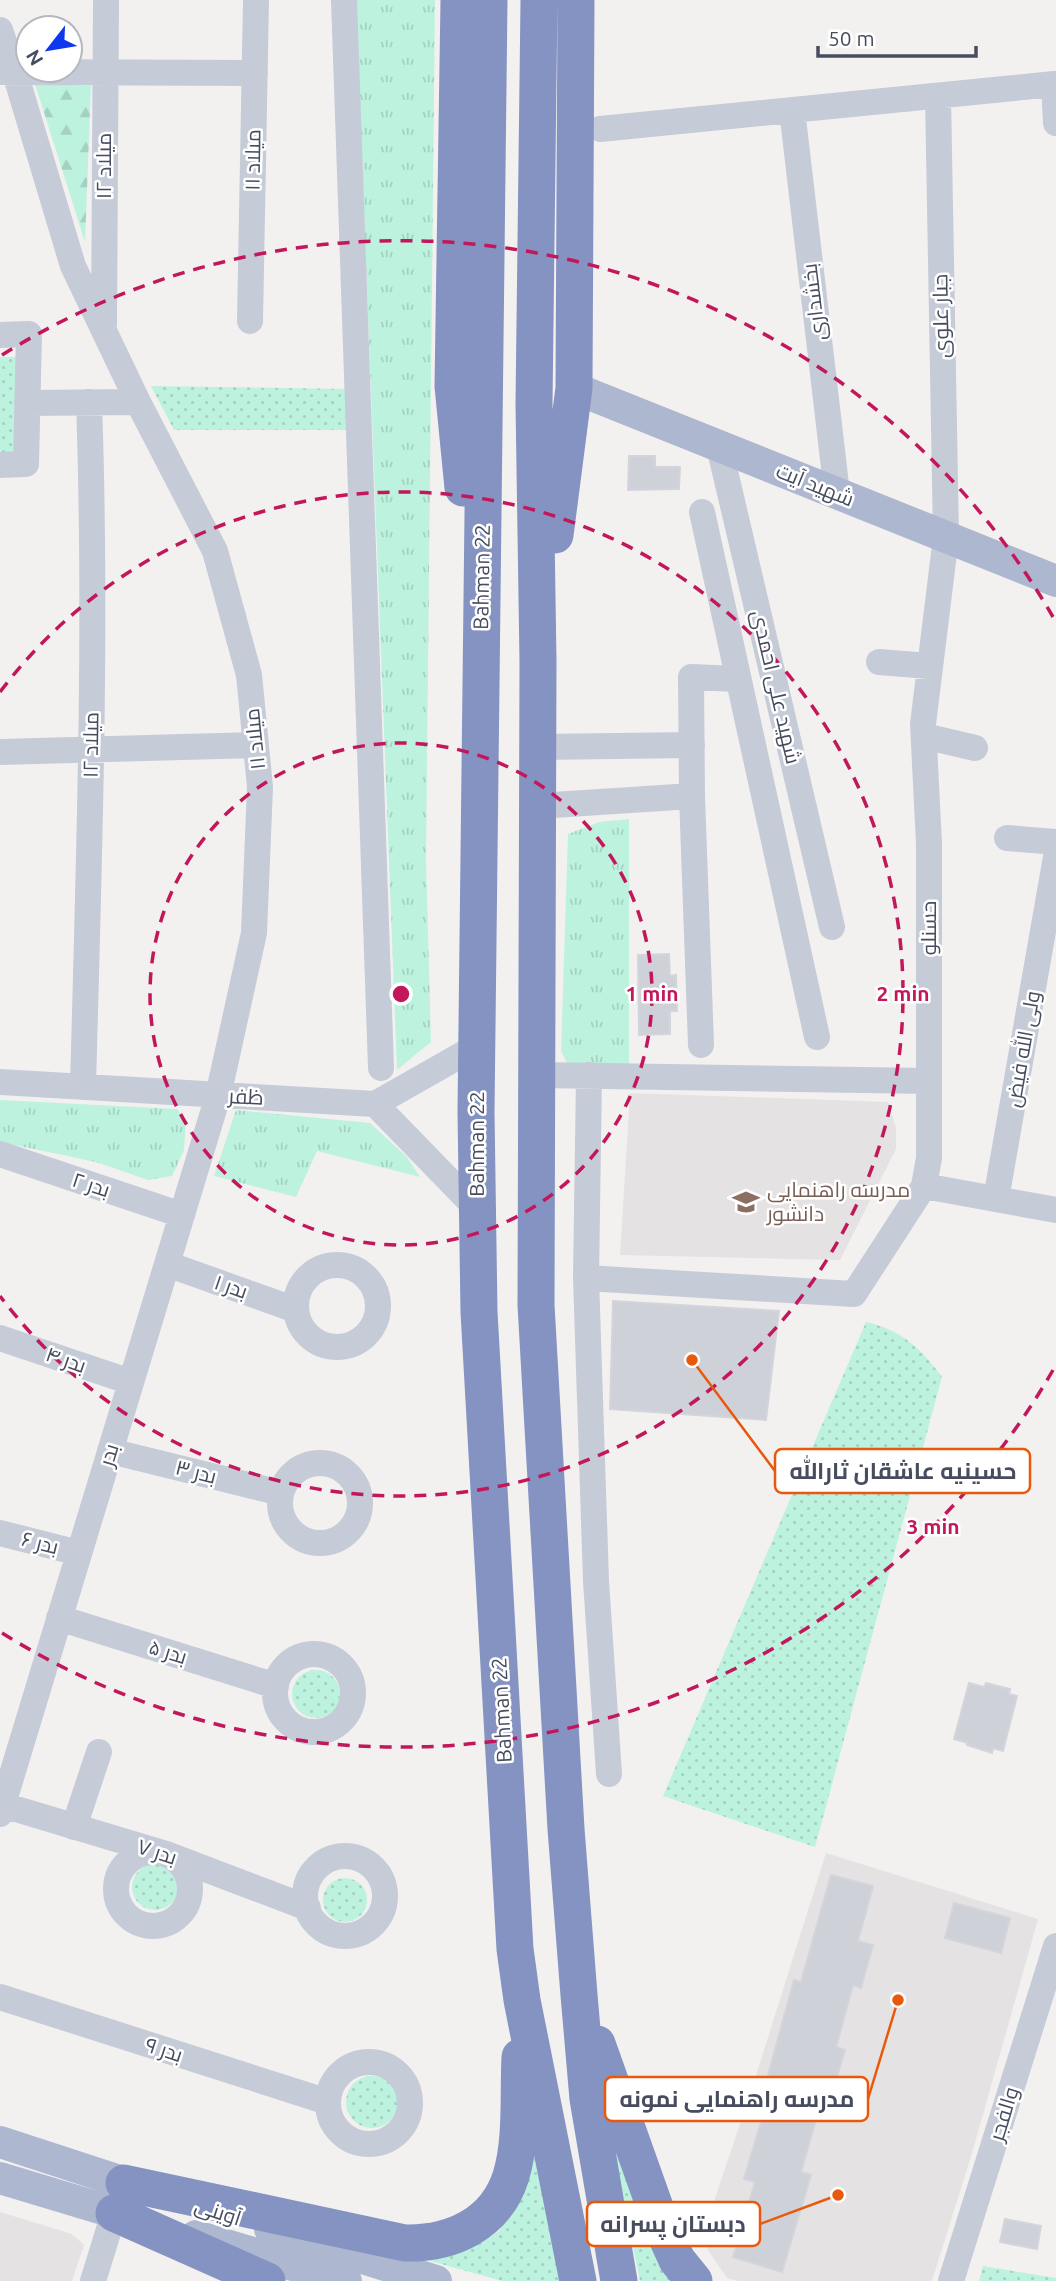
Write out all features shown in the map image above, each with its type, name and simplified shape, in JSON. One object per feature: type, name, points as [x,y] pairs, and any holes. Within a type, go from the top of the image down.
[{"type":"highway","points":[[459,0],[453,386],[481,673]]},
{"type":"highway","name":"Bahman 22","points":[[489,0],[477,1046],[479,1312],[515,1949],[522,2000],[578,2281]]},
{"type":"highway","points":[[539,0],[534,404],[538,661],[536,1306],[566,1829],[579,1995],[589,2099],[619,2281]]},
{"type":"highway","points":[[538,661],[574,388],[576,0]]},
{"type":"highway","points":[[579,1995],[662,2227],[677,2260],[694,2281]]},
{"type":"highway","points":[[119,2198],[405,2243],[424,2244],[452,2238],[478,2224],[498,2203],[511,2177],[516,2148],[522,2000]]},
{"type":"highway","points":[[119,2198],[267,2281]]},
{"type":"main road","name":"شهید آیت","points":[[574,388],[1056,580]]},
{"type":"main road","name":"آوینی","points":[[0,2142],[219,2242],[346,2281]]},
{"type":"main road","name":"آوینی","points":[[0,2178],[119,2198],[436,2281]]},
{"type":"street","name":"میلاد ۱۲","points":[[104,332],[106,0]]},
{"type":"street","name":"میلاد ۱۱","points":[[250,321],[256,0]]},
{"type":"street","points":[[344,0],[381,1068]]},
{"type":"street","name":"میلاد ۱۲","points":[[0,30],[8,72],[73,267],[138,402]]},
{"type":"street","points":[[8,72],[255,73]]},
{"type":"street","points":[[600,129],[1054,84],[1056,122]]},
{"type":"street","name":"جبار علوی","points":[[938,96],[946,537]]},
{"type":"street","name":"بخشداری","points":[[792,110],[837,493]]},
{"type":"street","points":[[0,335],[29,334],[26,464],[0,465]]},
{"type":"street","name":"میلاد ۱۲","points":[[83,1087],[92,749],[92,483],[89,402]]},
{"type":"street","points":[[27,403],[138,402]]},
{"type":"street","name":"میلاد ۱۱","points":[[138,402],[215,551],[248,675],[260,787],[254,933],[218,1096]]},
{"type":"street","name":"شهید علی احمدی","points":[[719,446],[832,927]]},
{"type":"street","points":[[702,513],[817,1037]]},
{"type":"street","name":"حسنلو","points":[[924,1186],[929,1158],[929,845],[924,736],[929,666],[946,537]]},
{"type":"street","points":[[878,663],[929,666]]},
{"type":"street","points":[[701,1045],[692,796],[691,677],[738,679]]},
{"type":"street","points":[[924,736],[975,748]]},
{"type":"street","points":[[0,752],[256,745]]},
{"type":"street","points":[[538,747],[692,745]]},
{"type":"street","points":[[538,806],[692,796]]},
{"type":"street","points":[[1007,838],[1056,842]]},
{"type":"street","name":"ولی الله فیض","points":[[996,1199],[1056,857]]},
{"type":"street","points":[[477,1046],[375,1104],[477,1209]]},
{"type":"street","points":[[538,1075],[929,1081]]},
{"type":"street","points":[[589,1075],[586,1278],[596,1581],[609,1774]]},
{"type":"street","name":"ظفر","points":[[0,1082],[375,1104]]},
{"type":"street","name":"بدر","points":[[1,1810],[11,1737],[59,1618],[218,1096]]},
{"type":"street","name":"بدر ۲","points":[[0,1154],[182,1215]]},
{"type":"street","points":[[586,1278],[854,1294],[924,1186],[1056,1210]]},
{"type":"street","name":"بدر ۱","points":[[167,1264],[296,1310]]},
{"type":"street","name":"بدر ۴","points":[[0,1338],[131,1382]]},
{"type":"street","name":"بدر ۳","points":[[110,1451],[281,1493]]},
{"type":"street","name":"بدر ۶","points":[[0,1533],[79,1553]]},
{"type":"street","name":"بدر ۵","points":[[59,1618],[276,1686]]},
{"type":"street","points":[[74,1827],[99,1752]]},
{"type":"street","name":"بدر ۷","points":[[1,1810],[74,1827],[166,1854],[307,1908]]},
{"type":"street","name":"والفجر","points":[[951,2281],[1056,1946]]},
{"type":"street","name":"بدر ۹","points":[[0,1997],[328,2102]]},
{"type":"street","points":[[93,2281],[119,2198]]},
{"type":"shaded area","name":"مدرسه راهنمایی دانشور","points":[[630,1093],[888,1102],[896,1128],[896,1149],[840,1260],[620,1255]]},
{"type":"shaded area","points":[[826,1853],[1038,1919],[973,2150],[932,2281],[738,2281],[727,2278],[701,2240]]},
{"type":"shaded area","points":[[0,2212],[72,2234],[84,2245],[72,2281],[0,2281]]},
{"type":"green space","points":[[356,0],[435,0],[426,860],[431,1042],[397,1070]]},
{"type":"green space","points":[[35,84],[91,86],[85,242]]},
{"type":"green space","points":[[0,357],[21,357],[21,459],[0,459]]},
{"type":"green space","points":[[151,386],[349,389],[351,430],[174,430]]},
{"type":"green space","points":[[629,819],[629,1065],[568,1065],[561,1051],[568,834],[599,822]]},
{"type":"green space","points":[[0,1100],[177,1109],[186,1120],[184,1150],[172,1176],[148,1180],[96,1162],[0,1142]]},
{"type":"green space","points":[[236,1110],[370,1123],[407,1157],[420,1177],[317,1151],[296,1197],[214,1176]]},
{"type":"green space","points":[[866,1322],[900,1335],[926,1357],[942,1377],[815,1847],[663,1796]]},
{"type":"green space","points":[[316,1670],[333,1677],[340,1694],[333,1711],[316,1718],[299,1711],[292,1694],[299,1677]]},
{"type":"green space","points":[[155,1864],[172,1870],[178,1887],[172,1904],[155,1910],[138,1904],[132,1887],[138,1870]]},
{"type":"green space","points":[[345,1878],[360,1885],[367,1900],[360,1915],[345,1922],[330,1915],[323,1900],[330,1885]]},
{"type":"green space","points":[[372,2076],[391,2083],[398,2102],[391,2121],[372,2128],[353,2121],[346,2102],[353,2083]]},
{"type":"green space","points":[[607,2118],[672,2281],[640,2281]]},
{"type":"green space","points":[[535,2121],[564,2281],[502,2281],[416,2257],[477,2245],[499,2231],[516,2197]]},
{"type":"green space","points":[[983,2266],[1056,2278],[1056,2281],[979,2281]]},
{"type":"building","points":[[629,456],[655,456],[655,467],[680,467],[679,489],[628,490]]},
{"type":"building","points":[[669,954],[670,976],[676,975],[677,1011],[670,1011],[670,1034],[639,1035],[638,955]]},
{"type":"building","points":[[613,1301],[779,1311],[766,1420],[610,1409]]},
{"type":"building","points":[[969,1683],[984,1687],[986,1683],[1010,1689],[1009,1694],[1017,1696],[1003,1751],[993,1748],[992,1753],[954,1739]]},
{"type":"building","points":[[831,1875],[873,1886],[858,1941],[873,1945],[861,1988],[853,1985],[836,2047],[845,2050],[831,2097],[823,2095],[801,2172],[811,2175],[782,2272],[733,2257],[755,2182],[744,2179],[773,2081],[767,2079],[794,1980],[801,1982]]},
{"type":"building","points":[[954,1903],[1010,1918],[1001,1953],[945,1938]]},
{"type":"building","points":[[1005,2219],[1041,2226],[1037,2249],[1000,2242]]},
{"type":"place","name":"مدرسه راهنمایی دانشور","points":[[746,1202]]},
{"type":"place","name":"حسینیه عاشقان ثارالله","points":[[692,1360]]},
{"type":"place","name":"مدرسه راهنمایی نمونه","points":[[898,2000]]},
{"type":"place","name":"دبستان پسرانه","points":[[838,2195]]}]
